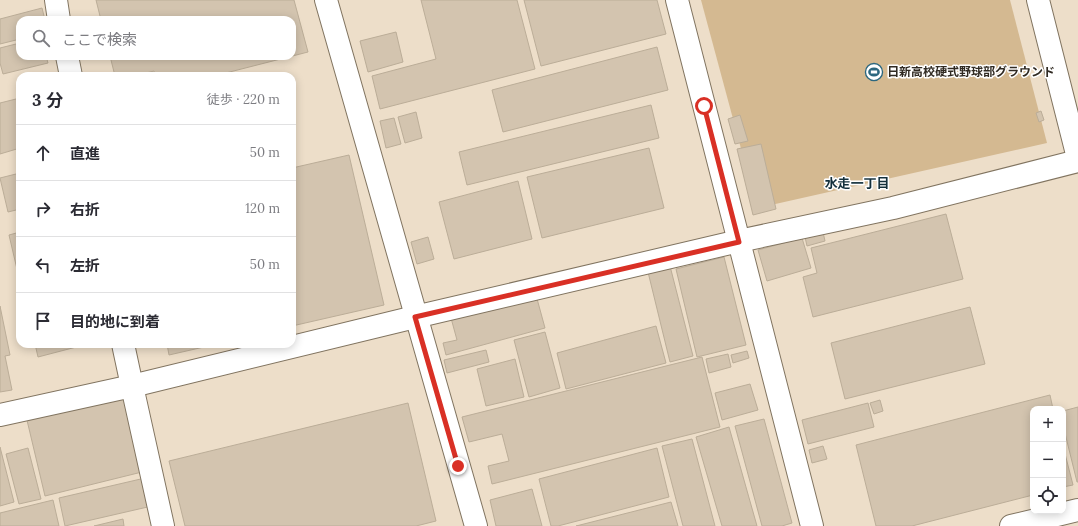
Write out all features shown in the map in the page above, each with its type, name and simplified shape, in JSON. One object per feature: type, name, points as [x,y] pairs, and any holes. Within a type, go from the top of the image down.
[{"type":"street","points":[[56,0],[59,16]]},
{"type":"street","points":[[326,0],[415,317],[476,526]]},
{"type":"street","points":[[677,0],[812,526]]},
{"type":"street","points":[[1038,0],[1078,158]]},
{"type":"street","points":[[68,60],[69,72]]},
{"type":"street","points":[[296,346],[739,242],[893,208],[1078,161]]},
{"type":"street","points":[[124,348],[163,526]]},
{"type":"street","points":[[0,415],[132,386],[288,348]]},
{"type":"street","points":[[1011,526],[1078,510]]},
{"type":"shaded area","name":"日新高校硬式野球部グラウンド","points":[[701,0],[1010,0],[1047,143],[757,208]]},
{"type":"building","points":[[96,0],[294,0],[308,52],[296,55],[296,16],[100,16]]},
{"type":"building","points":[[421,0],[517,0],[535,69],[380,109],[372,76],[436,59]]},
{"type":"building","points":[[524,0],[657,0],[666,34],[541,66]]},
{"type":"building","points":[[42,8],[44,16],[16,16],[16,40],[0,44],[0,19]]},
{"type":"building","points":[[396,32],[403,62],[368,72],[360,41]]},
{"type":"building","points":[[16,44],[16,60],[47,60],[48,63],[3,74],[0,63],[0,48]]},
{"type":"building","points":[[657,47],[668,90],[503,132],[492,90]]},
{"type":"building","points":[[111,60],[277,60],[230,72],[114,72]]},
{"type":"building","points":[[16,99],[16,149],[0,154],[0,103]]},
{"type":"building","points":[[651,105],[659,138],[467,185],[459,152]]},
{"type":"building","points":[[1041,111],[1044,120],[1039,122],[1036,113]]},
{"type":"building","points":[[416,112],[422,138],[405,143],[398,117]]},
{"type":"building","points":[[740,115],[748,141],[735,144],[728,119]]},
{"type":"building","points":[[394,118],[401,144],[386,148],[380,121]]},
{"type":"building","points":[[761,144],[776,209],[753,215],[737,149]]},
{"type":"building","points":[[649,148],[664,208],[542,238],[527,177]]},
{"type":"building","points":[[349,155],[384,305],[296,325],[296,167]]},
{"type":"building","points":[[16,174],[16,210],[8,212],[0,178]]},
{"type":"building","points":[[518,181],[532,239],[454,259],[439,202]]},
{"type":"building","points":[[946,214],[963,279],[813,317],[803,277],[817,273],[811,248]]},
{"type":"building","points":[[823,232],[825,241],[807,246],[805,237]]},
{"type":"building","points":[[16,233],[16,265],[9,235]]},
{"type":"building","points":[[428,237],[434,259],[417,264],[411,242]]},
{"type":"building","points":[[802,238],[811,268],[767,281],[758,250]]},
{"type":"building","points":[[724,257],[746,345],[697,357],[676,269]]},
{"type":"building","points":[[670,266],[693,356],[670,362],[648,272]]},
{"type":"building","points":[[536,295],[545,328],[446,355],[443,343],[457,340],[451,318]]},
{"type":"building","points":[[0,306],[10,355],[5,356],[12,390],[0,392]]},
{"type":"building","points":[[970,307],[985,364],[845,399],[831,343]]},
{"type":"building","points":[[656,326],[666,363],[566,389],[557,353]]},
{"type":"building","points":[[545,332],[560,388],[529,397],[514,340]]},
{"type":"building","points":[[36,348],[72,348],[38,357]]},
{"type":"building","points":[[168,348],[200,348],[169,355]]},
{"type":"building","points":[[486,350],[489,362],[447,373],[444,360]]},
{"type":"building","points":[[747,351],[749,358],[733,363],[731,355]]},
{"type":"building","points":[[728,354],[731,367],[709,373],[706,359]]},
{"type":"building","points":[[702,357],[720,427],[492,484],[488,466],[509,461],[502,434],[469,442],[462,417]]},
{"type":"building","points":[[515,359],[524,397],[486,406],[477,369]]},
{"type":"building","points":[[750,384],[758,410],[722,420],[715,393]]},
{"type":"building","points":[[126,391],[146,471],[45,496],[26,416]]},
{"type":"building","points":[[1050,395],[1052,406],[1030,406],[1030,496],[912,526],[876,526],[856,445]]},
{"type":"building","points":[[880,400],[883,411],[874,414],[870,403]]},
{"type":"building","points":[[408,403],[436,521],[416,526],[185,526],[169,461]]},
{"type":"building","points":[[868,403],[874,427],[808,444],[802,420]]},
{"type":"building","points":[[1078,407],[1078,482],[1066,437],[1066,410]]},
{"type":"building","points":[[764,419],[792,523],[782,526],[762,526],[735,426]]},
{"type":"building","points":[[729,427],[757,526],[722,526],[696,437]]},
{"type":"building","points":[[692,439],[715,526],[683,526],[662,446]]},
{"type":"building","points":[[823,446],[827,459],[812,463],[809,450]]},
{"type":"building","points":[[0,447],[14,502],[0,506]]},
{"type":"building","points":[[28,448],[41,499],[19,504],[6,454]]},
{"type":"building","points":[[657,448],[669,497],[558,526],[551,526],[539,479]]},
{"type":"building","points":[[1066,458],[1073,485],[1066,486]]},
{"type":"building","points":[[145,478],[152,506],[65,526],[59,498]]},
{"type":"building","points":[[532,489],[542,526],[496,526],[490,500]]},
{"type":"building","points":[[53,500],[59,526],[0,526],[0,513]]},
{"type":"building","points":[[671,502],[678,526],[576,526]]},
{"type":"building","points":[[123,519],[124,526],[94,526]]},
{"type":"place","name":"日新高校硬式野球部グラウンド","points":[[874,72]]},
{"type":"district","name":"水走一丁目","points":[[857,183]]},
{"type":"route","points":[[458,466],[415,317],[739,242],[704,106]]}]
